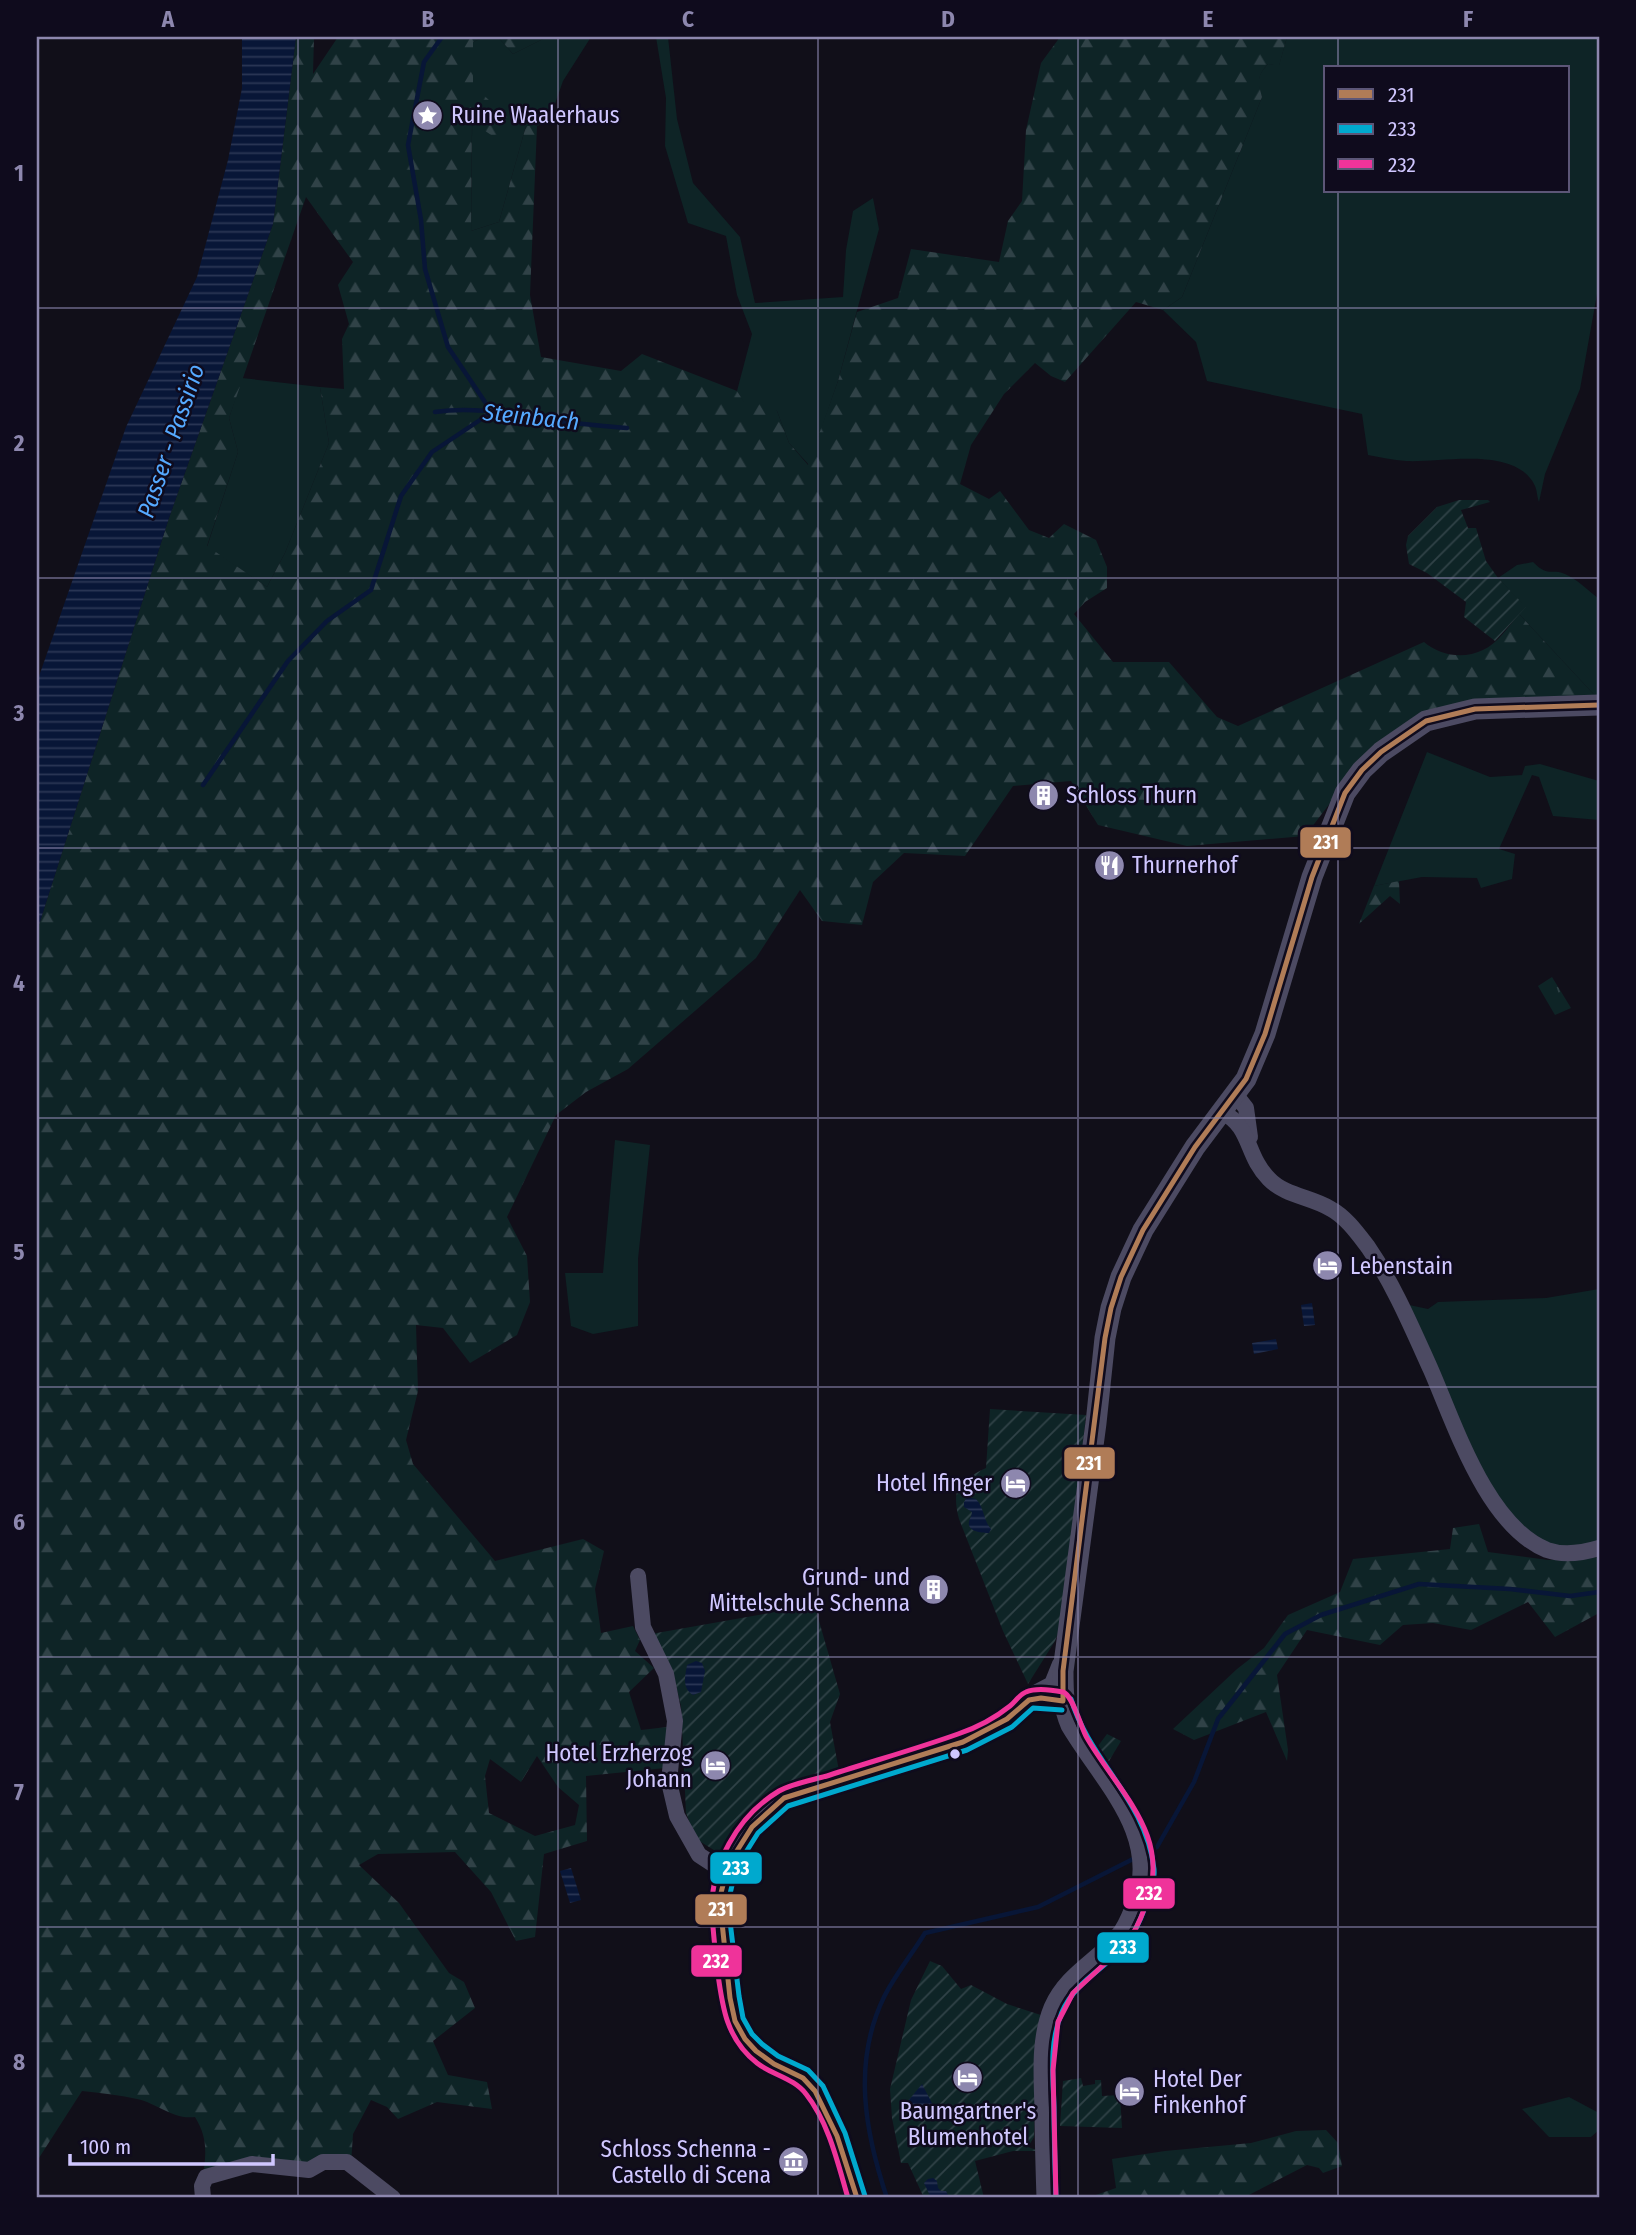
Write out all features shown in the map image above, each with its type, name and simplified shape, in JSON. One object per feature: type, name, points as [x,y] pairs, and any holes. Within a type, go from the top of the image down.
[{"type":"street","points":[[1047,2198],[1044,2053],[1052,2014],[1071,1980],[1121,1937],[1143,1889],[1145,1872],[1136,1829],[1125,1806],[1070,1725],[1063,1701],[1063,1671],[1105,1338],[1121,1277],[1143,1230],[1195,1147],[1245,1079],[1265,1034],[1332,820],[1345,793],[1362,770],[1403,735],[1426,721],[1448,714],[1475,709],[1599,705]]},
{"type":"street","points":[[1229,1103],[1257,1166],[1271,1181],[1281,1189],[1333,1210],[1366,1245],[1397,1297],[1472,1468],[1501,1511],[1535,1544],[1549,1551],[1574,1554],[1599,1548]]},
{"type":"street","points":[[638,1576],[643,1627],[666,1674],[675,1721],[669,1782],[677,1816],[699,1855],[725,1872]]},
{"type":"street","points":[[857,2198],[845,2160],[817,2092],[795,2072],[774,2064],[754,2049],[734,2022],[724,1954],[721,1894],[725,1872],[763,1812],[784,1798],[963,1742],[988,1731],[1052,1684],[1067,1639]]},
{"type":"street","points":[[1029,1700],[1041,1698],[1063,1701]]},
{"type":"street","points":[[203,2198],[202,2186],[206,2178],[252,2164],[309,2170],[323,2162],[347,2162],[393,2198]]},
{"type":"green space","points":[[296,37],[314,37],[313,74],[338,37],[484,37],[473,42],[473,85],[511,121],[500,141],[472,122],[471,231],[499,222],[526,126],[537,126],[530,295],[541,357],[621,371],[642,354],[737,391],[744,402],[759,399],[777,411],[789,443],[808,465],[838,381],[857,312],[898,298],[911,249],[999,262],[1008,221],[1022,201],[1026,130],[1041,63],[1060,37],[1287,37],[1279,66],[1268,64],[1260,76],[1262,97],[1182,297],[1163,310],[1136,302],[1065,382],[1051,376],[1035,363],[1004,394],[971,445],[960,484],[989,499],[1000,491],[1029,530],[1049,538],[1064,524],[1096,540],[1107,567],[1107,588],[1085,602],[1074,614],[1113,662],[1169,662],[1217,717],[1238,726],[1424,642],[1452,655],[1467,655],[1483,650],[1503,634],[1519,614],[1599,700],[1434,713],[1369,752],[1305,836],[1187,846],[1098,825],[1071,781],[1013,786],[965,856],[904,853],[873,882],[862,925],[822,921],[800,890],[756,958],[628,1069],[586,1092],[556,1115],[507,1217],[527,1256],[530,1302],[517,1335],[470,1363],[443,1328],[416,1325],[418,1391],[406,1440],[413,1464],[495,1561],[583,1539],[604,1551],[595,1589],[601,1633],[633,1626],[640,1640],[635,1651],[654,1668],[629,1692],[641,1730],[667,1727],[665,1768],[586,1776],[587,1841],[544,1854],[535,1937],[516,1941],[491,1892],[455,1852],[378,1854],[359,1865],[399,1903],[449,1973],[464,1982],[475,2008],[433,2041],[448,2075],[487,2082],[492,2109],[437,2102],[398,2119],[387,2107],[371,2100],[353,2134],[351,2164],[272,2164],[202,2186],[205,2142],[195,2117],[179,2116],[144,2101],[116,2095],[82,2091],[37,2161],[37,931],[169,518],[273,224]],"holes":[[[306,197],[353,262],[338,285],[349,324],[342,339],[344,389],[320,387],[329,443],[285,553],[267,587],[207,546],[238,452],[229,418]],[[537,1756],[558,1787],[579,1805],[575,1825],[535,1836],[489,1813],[485,1776],[490,1759],[521,1782]]]},
{"type":"green space","points":[[484,37],[498,37],[513,54],[547,37],[591,37],[563,81],[549,121],[537,126],[526,126],[499,222],[471,231],[473,42]]},
{"type":"green space","points":[[498,37],[547,37],[513,54]]},
{"type":"green space","points":[[656,37],[668,37],[677,119],[693,183],[740,237],[755,303],[843,297],[846,250],[853,211],[873,198],[879,229],[838,381],[809,465],[789,443],[777,411],[744,403],[737,391],[752,334],[737,295],[726,236],[688,223],[665,146],[666,98]]},
{"type":"green space","points":[[1287,37],[1599,37],[1599,283],[1580,389],[1545,474],[1539,502],[1535,486],[1525,473],[1512,465],[1476,459],[1406,461],[1368,455],[1362,414],[1207,381],[1196,342],[1163,310],[1182,297],[1262,97],[1260,76],[1268,64],[1279,65]]},
{"type":"green space","points":[[242,378],[320,387],[329,443],[285,553],[267,587],[207,547],[238,452],[229,418]]},
{"type":"green space","points":[[1459,500],[1490,502],[1461,510],[1468,528],[1476,528],[1486,561],[1526,607],[1495,641],[1464,617],[1466,602],[1427,573],[1409,564],[1406,545],[1408,536],[1437,507]]},
{"type":"green space","points":[[1533,562],[1546,571],[1569,576],[1599,599],[1599,700],[1519,614],[1525,607],[1498,578],[1517,565]]},
{"type":"green space","points":[[1427,752],[1490,777],[1522,775],[1525,766],[1540,764],[1599,781],[1599,820],[1553,816],[1539,777],[1532,775],[1499,849],[1515,854],[1512,879],[1481,888],[1477,878],[1422,877],[1374,886]]},
{"type":"green space","points":[[1399,881],[1400,904],[1390,896],[1359,924],[1374,886]]},
{"type":"green space","points":[[1552,977],[1571,1008],[1555,1015],[1538,986]]},
{"type":"green space","points":[[615,1140],[650,1145],[638,1259],[638,1326],[593,1334],[571,1326],[565,1273],[603,1273]]},
{"type":"green space","points":[[1599,1289],[1599,1548],[1561,1553],[1501,1511],[1400,1303],[1428,1309],[1438,1302],[1546,1298]]},
{"type":"green space","points":[[990,1409],[1086,1415],[1064,1618],[1055,1641],[1028,1684],[1003,1631],[957,1508],[959,1487],[969,1477],[986,1468]]},
{"type":"green space","points":[[1479,1524],[1488,1552],[1548,1560],[1599,1557],[1599,1613],[1555,1637],[1528,1602],[1471,1630],[1433,1623],[1403,1625],[1380,1645],[1307,1630],[1277,1675],[1288,1750],[1287,1761],[1266,1712],[1194,1740],[1173,1729],[1237,1669],[1264,1648],[1288,1615],[1340,1592],[1353,1559],[1450,1549],[1453,1528]]},
{"type":"green space","points":[[813,1600],[840,1694],[830,1722],[839,1771],[783,1789],[759,1809],[722,1855],[696,1839],[686,1813],[681,1706],[676,1686],[651,1634],[803,1607]]},
{"type":"green space","points":[[1107,1734],[1121,1741],[1106,1766],[1095,1750]]},
{"type":"green space","points":[[930,1961],[942,1966],[961,1989],[971,1985],[1007,2004],[1044,2016],[1036,2069],[1034,2137],[1028,2147],[1039,2151],[1013,2151],[975,2161],[984,2198],[924,2198],[908,2163],[901,2163],[892,2118],[890,2089],[911,2000]]},
{"type":"green space","points":[[1081,2078],[1083,2086],[1101,2080],[1102,2096],[1120,2095],[1122,2128],[1060,2126],[1063,2081]]},
{"type":"green space","points":[[1569,2097],[1599,2113],[1599,2130],[1591,2137],[1549,2137],[1522,2109]]},
{"type":"green space","points":[[1326,2130],[1338,2143],[1342,2166],[1323,2173],[1319,2168],[1307,2165],[1243,2198],[1087,2198],[1116,2188],[1112,2159],[1251,2143],[1296,2131]]},
{"type":"water","name":"Passer - Passirio","points":[[242,37],[296,37],[273,224],[169,518],[37,931],[37,682],[126,427],[197,277],[228,160],[242,88]]},
{"type":"water","points":[[1312,1303],[1315,1325],[1304,1326],[1301,1305]]},
{"type":"water","points":[[1276,1339],[1278,1349],[1254,1354],[1252,1343]]},
{"type":"water","points":[[967,1497],[976,1499],[979,1503],[991,1529],[989,1533],[970,1528],[972,1512],[964,1507]]},
{"type":"water","points":[[696,1661],[702,1663],[705,1671],[701,1692],[693,1695],[687,1689],[685,1678],[687,1665]]},
{"type":"water","points":[[571,1868],[581,1900],[570,1903],[560,1871]]},
{"type":"water","points":[[922,2084],[934,2107],[929,2109],[931,2113],[914,2118],[903,2115],[899,2112]]},
{"type":"water","points":[[933,2178],[941,2191],[946,2191],[946,2198],[931,2198],[924,2183]]},
{"type":"waterway","points":[[442,37],[424,62],[408,145],[421,220],[425,269],[448,347],[485,402]]},
{"type":"waterway","name":"Steinbach","points":[[435,412],[477,410],[627,428]]},
{"type":"waterway","points":[[203,785],[288,661],[327,621],[371,590],[401,496],[432,452],[486,416]]},
{"type":"waterway","points":[[1149,1851],[1157,1847],[1194,1782],[1218,1719],[1285,1634],[1321,1615],[1419,1584],[1510,1589],[1570,1596],[1599,1592]]},
{"type":"waterway","points":[[887,2198],[868,2123],[865,2098],[868,2047],[884,1997],[925,1933],[1038,1907],[1135,1858]]},
{"type":"transit line","name":"231","points":[[857,2198],[837,2136],[815,2091],[803,2078],[774,2064],[756,2051],[745,2039],[735,2021],[721,1913],[721,1893],[728,1865],[752,1827],[784,1798],[963,1742],[1007,1719],[1029,1700],[1041,1698],[1063,1701],[1063,1671],[1111,1308],[1121,1277],[1143,1230],[1195,1147],[1246,1079],[1265,1034],[1312,877],[1345,793],[1362,770],[1381,752],[1426,721],[1475,709],[1599,705]]},
{"type":"transit line","name":"232","points":[[848,2198],[832,2144],[814,2105],[795,2084],[763,2067],[746,2053],[727,2020],[719,1981],[712,1913],[721,1860],[739,1828],[764,1801],[779,1791],[965,1732],[998,1715],[1024,1693],[1040,1689],[1067,1694],[1087,1738],[1139,1817],[1148,1837],[1153,1859],[1152,1882],[1134,1932],[1125,1945],[1073,1993],[1058,2022],[1053,2070],[1056,2198]]},
{"type":"transit line","name":"233","points":[[1056,2198],[1053,2059],[1058,2023],[1075,1992],[1130,1939],[1150,1897],[1154,1874],[1149,1844],[1140,1822],[1091,1742],[1071,1699]]},
{"type":"transit line","name":"233","points":[[865,2196],[845,2133],[823,2086],[808,2070],[778,2056],[762,2044],[752,2034],[743,2018],[729,1913],[736,1868],[758,1833],[788,1806],[967,1750],[1012,1727],[1033,1708],[1062,1710]]},
{"type":"place","name":"Ruine Waalerhaus","points":[[428,115]]},
{"type":"place","name":"Schloss Thurn","points":[[1043,795]]},
{"type":"place","name":"Thurnerhof","points":[[1109,865]]},
{"type":"place","name":"Lebenstain","points":[[1327,1266]]},
{"type":"place","name":"Hotel Ifinger","points":[[1015,1483]]},
{"type":"place","name":"Grund- und Mittelschule Schenna","points":[[933,1590]]},
{"type":"place","name":"Hotel Erzherzog Johann","points":[[715,1766]]},
{"type":"place","name":"Baumgartner's Blumenhotel","points":[[968,2077]]},
{"type":"place","name":"Hotel Der Finkenhof","points":[[1130,2092]]},
{"type":"place","name":"Schloss Schenna - Castello di Scena","points":[[794,2162]]}]
